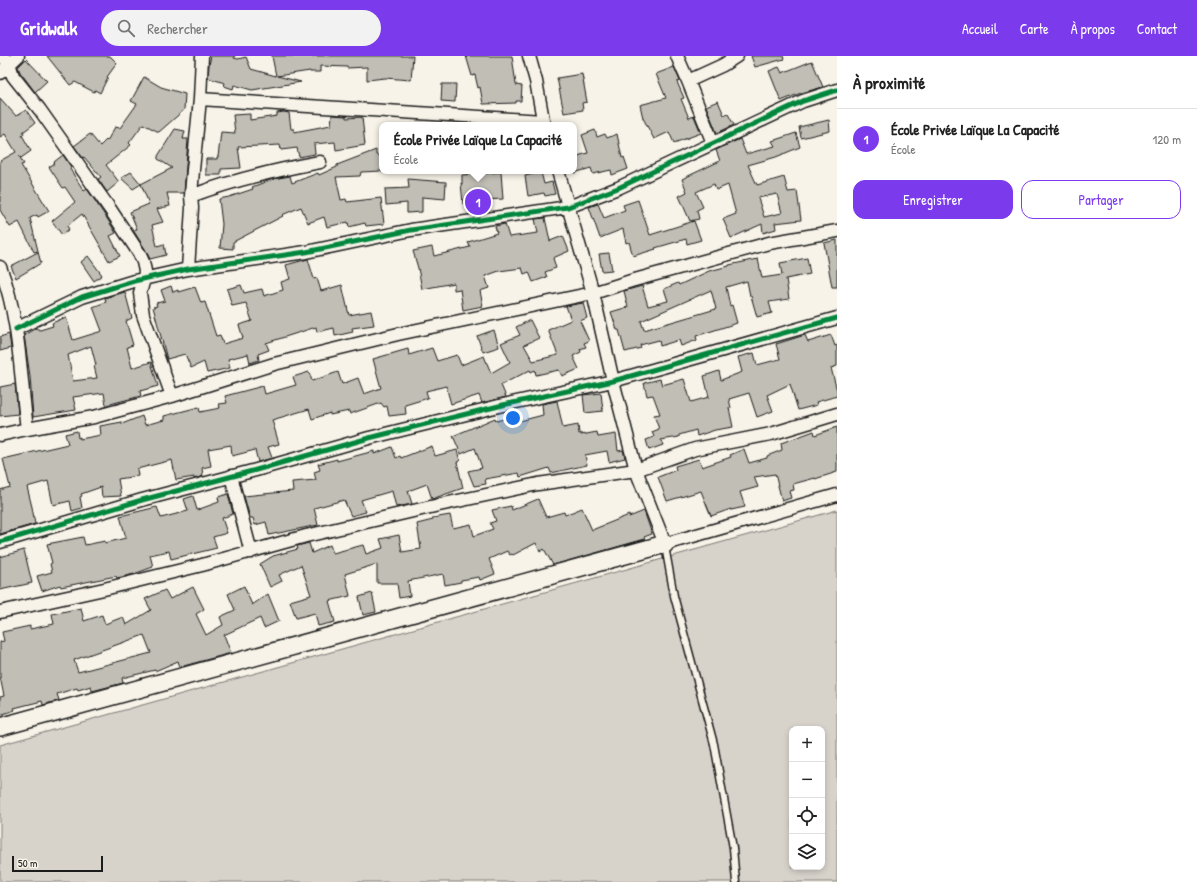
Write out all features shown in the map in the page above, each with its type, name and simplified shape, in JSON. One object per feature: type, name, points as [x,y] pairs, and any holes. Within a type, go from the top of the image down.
[{"type":"main road","points":[[0,727],[665,544]]},
{"type":"street","points":[[188,269],[192,208],[191,196],[200,99],[202,56]]},
{"type":"street","points":[[529,56],[536,81],[543,122]]},
{"type":"street","points":[[677,56],[713,143]]},
{"type":"street","points":[[688,81],[723,65],[737,56]]},
{"type":"street","points":[[0,73],[10,58]]},
{"type":"street","points":[[10,58],[10,70],[13,76],[40,110],[110,209],[139,253],[143,262],[144,279],[140,293],[143,315],[172,396]]},
{"type":"street","points":[[16,329],[82,297],[119,285],[188,269],[306,252],[411,230],[568,207],[618,188],[803,101],[837,90]]},
{"type":"street","points":[[200,99],[529,122]]},
{"type":"street","points":[[191,196],[216,186],[281,169],[320,162]]},
{"type":"street","points":[[559,174],[593,293],[612,380],[636,470],[665,544],[837,494]]},
{"type":"street","points":[[0,435],[94,417],[172,396],[274,364],[398,334],[593,293],[769,243],[837,231]]},
{"type":"street","points":[[0,266],[7,284],[16,329],[27,429]]},
{"type":"street","points":[[0,542],[142,500],[376,436],[612,380],[837,318]]},
{"type":"street","points":[[0,612],[202,566],[306,536],[439,505],[538,484],[636,470],[695,449],[771,434],[837,414]]},
{"type":"street","points":[[231,476],[251,552]]},
{"type":"lane","points":[[665,544],[674,596],[714,744],[733,848],[736,882]]},
{"type":"shaded area","points":[[837,510],[837,882],[0,882],[0,745]]},
{"type":"building","points":[[47,56],[110,56],[117,63],[107,77],[100,93],[95,90],[94,92],[75,82],[70,85]]},
{"type":"building","points":[[211,56],[235,56],[234,58],[238,59],[246,57],[251,69],[276,76],[272,56],[413,56],[411,80],[385,78],[367,80],[367,67],[347,68],[320,66],[320,72],[310,71],[277,76],[301,82],[252,90],[234,85],[233,89],[224,86],[225,83],[208,78]]},
{"type":"building","points":[[466,56],[512,56],[516,85],[522,86],[521,101],[516,101],[516,103],[483,104],[480,87],[478,88],[475,75],[472,76]]},
{"type":"building","points":[[751,56],[783,56],[784,59],[755,67]]},
{"type":"building","points":[[26,59],[47,81],[35,92],[18,67]]},
{"type":"building","points":[[812,61],[823,87],[801,93],[781,101],[769,71],[779,67],[782,73]]},
{"type":"building","points":[[674,67],[680,81],[677,82],[684,98],[681,99],[689,118],[694,116],[701,133],[674,143],[669,132],[654,139],[643,118],[640,105],[666,98],[656,74]]},
{"type":"building","points":[[582,74],[587,102],[582,103],[583,110],[564,113],[557,78]]},
{"type":"building","points":[[144,77],[161,87],[185,94],[184,110],[159,132],[143,124],[129,143],[131,145],[106,165],[119,182],[107,192],[98,179],[101,177],[74,146],[90,134],[100,146],[106,140],[107,141],[115,127],[120,128],[137,104],[131,101]]},
{"type":"building","points":[[442,84],[456,84],[455,102],[441,101]]},
{"type":"building","points":[[0,98],[16,116],[26,110],[35,123],[23,132],[24,134],[22,135],[31,151],[21,158],[19,156],[24,164],[21,165],[49,211],[38,217],[37,215],[30,218],[38,251],[34,252],[19,222],[10,227],[0,210],[0,161],[16,152],[5,134],[0,137]]},
{"type":"building","points":[[718,101],[724,115],[728,114],[734,125],[717,133],[706,106]]},
{"type":"building","points":[[277,113],[289,113],[291,129],[294,129],[294,132],[331,125],[332,115],[346,116],[346,118],[362,117],[365,145],[336,150],[335,142],[314,144],[315,154],[299,157],[297,148],[281,150],[280,145],[238,147],[241,168],[221,169],[221,175],[206,175],[206,159],[217,159],[218,157],[221,132],[235,133],[233,115],[250,114],[250,120],[277,116]]},
{"type":"building","points":[[829,120],[830,131],[801,138],[799,127]]},
{"type":"building","points":[[175,129],[185,131],[183,139],[188,139],[184,193],[167,193],[170,206],[157,209],[163,222],[152,225],[157,246],[164,244],[166,255],[150,259],[133,230],[137,229],[130,212],[149,204],[141,184],[172,168],[158,159],[158,156]]},
{"type":"building","points":[[595,130],[597,137],[605,134],[607,138],[617,134],[622,158],[624,157],[628,169],[612,175],[611,170],[593,174],[591,168],[577,172],[577,156],[588,153],[582,135]]},
{"type":"building","points":[[796,133],[800,147],[776,157],[748,165],[757,185],[784,177],[788,192],[797,191],[801,220],[775,223],[776,229],[763,233],[762,224],[731,238],[723,219],[736,214],[728,185],[716,190],[714,184],[696,192],[703,207],[697,210],[699,219],[690,221],[679,196],[687,192],[682,179],[720,161],[716,150],[740,139],[746,154],[775,146],[772,141]],"holes":[[[777,194],[782,213],[764,217],[758,198]]]},
{"type":"building","points":[[376,150],[376,155],[379,155],[379,171],[361,172],[360,176],[336,177],[341,200],[346,199],[347,202],[381,198],[384,224],[366,226],[365,223],[349,227],[348,222],[327,227],[324,217],[308,223],[301,207],[282,215],[283,216],[233,242],[233,249],[220,248],[222,224],[219,199],[253,189],[252,187],[273,179],[290,176],[292,183],[318,173],[319,175],[337,167],[337,165]]},
{"type":"building","points":[[63,155],[84,191],[87,189],[116,233],[110,236],[120,256],[109,261],[82,214],[67,226],[69,229],[62,235],[52,221],[75,202],[65,187],[63,188],[49,167]]},
{"type":"building","points":[[131,172],[141,184],[133,189],[121,178]]},
{"type":"building","points":[[501,174],[503,199],[483,200],[483,202],[463,204],[461,183],[462,184],[462,175]]},
{"type":"building","points":[[542,174],[544,184],[552,182],[555,194],[545,196],[544,193],[528,196],[525,176]]},
{"type":"building","points":[[408,179],[446,182],[445,199],[422,197],[422,212],[407,213],[407,203],[386,205],[385,189],[409,188]]},
{"type":"building","points":[[638,200],[650,235],[694,221],[701,240],[687,244],[686,239],[633,256],[629,242],[626,243],[623,229],[600,238],[589,207],[598,204],[604,218],[625,210],[623,205]]},
{"type":"building","points":[[545,218],[550,241],[563,236],[569,251],[553,258],[556,268],[545,272],[547,277],[533,282],[529,272],[524,274],[522,268],[499,271],[485,276],[489,288],[480,291],[483,306],[463,310],[460,289],[454,290],[454,283],[422,289],[413,251],[432,247],[434,256],[470,247],[468,242],[497,233],[495,226],[505,224],[509,237],[538,233],[535,219]]},
{"type":"building","points":[[837,240],[837,287],[832,287],[824,243]]},
{"type":"building","points":[[38,252],[41,263],[16,278],[11,266]]},
{"type":"building","points":[[609,253],[612,270],[602,271],[599,254]]},
{"type":"building","points":[[88,256],[102,275],[94,281],[81,262]]},
{"type":"building","points":[[807,258],[810,274],[786,279],[789,299],[769,302],[772,313],[757,317],[747,281],[726,287],[730,306],[732,305],[737,323],[696,336],[697,340],[681,346],[679,340],[660,346],[659,340],[640,345],[641,348],[625,352],[619,330],[617,330],[611,312],[628,307],[624,291],[642,286],[648,306],[668,301],[664,289],[678,283],[679,285],[709,271],[758,259],[762,278],[782,275],[780,263]],"holes":[[[711,290],[716,309],[644,330],[641,321]]]},
{"type":"building","points":[[308,259],[314,279],[317,278],[321,291],[342,285],[349,315],[371,311],[374,325],[352,328],[353,332],[335,336],[334,328],[317,332],[316,327],[266,343],[269,350],[258,354],[259,360],[250,363],[248,354],[228,359],[230,368],[207,373],[204,362],[191,368],[185,354],[167,359],[153,307],[157,306],[156,303],[165,301],[161,290],[171,286],[173,292],[178,290],[178,292],[195,287],[201,303],[205,302],[216,336],[220,335],[223,344],[243,338],[239,325],[252,321],[246,303],[232,306],[227,289],[241,285],[244,293],[262,289],[264,296],[283,290],[281,282],[290,279],[286,265]]},
{"type":"building","points":[[125,292],[132,318],[126,321],[133,345],[127,347],[132,368],[151,362],[158,386],[140,391],[141,396],[106,405],[104,393],[73,397],[76,410],[33,417],[30,376],[24,335],[36,328],[40,330],[53,326],[52,323],[66,317],[73,340],[102,331],[93,307],[106,302],[105,298]],"holes":[[[91,346],[96,365],[94,366],[97,378],[73,381],[68,355]]]},
{"type":"building","points":[[583,303],[587,318],[580,321],[589,341],[584,343],[586,347],[580,349],[581,352],[573,356],[579,369],[562,376],[559,370],[536,375],[535,370],[531,372],[530,370],[501,385],[506,397],[482,403],[479,395],[451,404],[446,386],[426,391],[428,398],[405,405],[406,414],[389,416],[387,406],[384,407],[381,403],[350,414],[349,411],[330,415],[330,413],[312,419],[309,409],[272,420],[279,444],[268,447],[272,458],[258,462],[255,450],[232,456],[231,445],[208,449],[211,466],[202,468],[203,476],[194,479],[194,477],[176,480],[172,460],[137,469],[138,476],[118,479],[121,496],[102,497],[101,487],[81,494],[82,496],[80,497],[82,508],[72,511],[70,501],[53,505],[48,481],[27,487],[35,524],[0,534],[0,490],[10,487],[3,459],[68,444],[65,434],[77,431],[78,438],[80,437],[80,439],[101,435],[100,426],[122,422],[122,424],[142,416],[145,425],[164,420],[164,416],[199,407],[200,412],[220,408],[219,404],[227,403],[225,396],[263,386],[265,394],[296,385],[293,377],[309,372],[312,381],[338,372],[342,384],[358,378],[364,394],[381,388],[373,359],[408,349],[409,355],[432,348],[437,361],[457,355],[461,365],[484,356],[491,373],[510,362],[501,343],[520,335],[516,327],[530,320],[539,338],[524,345],[533,361],[558,355],[548,330],[571,320],[566,306]]},
{"type":"building","points":[[494,330],[499,347],[483,352],[477,336]]},
{"type":"building","points":[[9,334],[11,348],[0,351],[0,337]]},
{"type":"building","points":[[805,335],[808,342],[831,335],[835,346],[837,345],[837,366],[831,368],[837,396],[816,402],[817,405],[798,410],[790,384],[767,395],[773,411],[757,417],[749,393],[729,399],[731,408],[729,408],[733,427],[715,430],[697,436],[696,430],[679,435],[679,437],[661,440],[663,445],[649,450],[646,440],[654,437],[652,432],[659,429],[654,415],[660,414],[653,395],[647,396],[644,383],[660,379],[662,385],[684,379],[691,402],[709,397],[704,376],[719,371],[721,380],[742,372],[738,357],[754,353],[757,365],[780,359],[776,344]]},
{"type":"building","points":[[15,384],[18,414],[0,416],[0,387]]},
{"type":"building","points":[[601,393],[603,411],[585,413],[583,395]]},
{"type":"building","points":[[557,401],[563,428],[578,425],[579,434],[581,433],[581,435],[597,432],[598,437],[616,434],[618,451],[623,450],[625,458],[609,462],[607,451],[585,455],[587,465],[551,473],[549,468],[520,477],[519,473],[485,479],[486,484],[474,486],[468,471],[482,468],[475,448],[461,454],[453,436],[495,418],[496,421],[519,415],[520,421],[543,415],[542,404]]},
{"type":"building","points":[[837,427],[837,472],[793,484],[794,490],[789,491],[791,498],[782,501],[775,474],[754,477],[758,487],[740,492],[745,507],[731,509],[711,516],[701,491],[667,501],[658,477],[676,470],[675,466],[699,459],[702,467],[731,457],[730,455],[744,449],[749,463],[767,458],[767,456],[782,450],[781,443],[814,431],[815,435]]},
{"type":"building","points":[[432,446],[435,456],[457,450],[460,461],[457,462],[463,488],[432,499],[427,484],[408,491],[412,504],[396,507],[392,491],[361,500],[366,512],[351,516],[344,500],[314,508],[318,525],[269,535],[266,522],[255,525],[253,518],[250,518],[244,496],[293,491],[292,482],[316,480],[314,472],[320,470],[318,464],[337,459],[337,461],[374,451],[374,454],[392,447],[396,458],[400,456],[401,458]]},
{"type":"building","points":[[228,494],[233,514],[222,518],[227,533],[213,537],[217,548],[171,559],[169,551],[150,555],[153,567],[134,574],[61,587],[60,585],[42,591],[37,576],[52,572],[50,564],[52,563],[47,544],[83,537],[85,545],[105,541],[105,543],[126,538],[120,516],[157,507],[161,518],[188,511],[184,499],[193,496],[197,510],[219,502],[218,497]]},
{"type":"building","points":[[538,499],[546,517],[564,512],[565,515],[582,508],[592,530],[629,515],[629,517],[644,511],[652,534],[644,537],[645,539],[553,565],[544,549],[540,552],[536,543],[513,555],[510,555],[507,551],[489,559],[495,574],[480,580],[479,577],[461,580],[461,582],[445,585],[443,574],[408,581],[410,596],[399,598],[397,583],[377,583],[377,564],[345,574],[350,596],[329,601],[335,622],[318,626],[315,613],[296,618],[290,601],[311,595],[301,565],[279,575],[282,581],[270,587],[260,564],[273,556],[298,549],[297,546],[309,543],[312,553],[330,545],[333,553],[363,545],[366,554],[383,548],[380,539],[399,535],[402,552],[421,549],[417,524],[433,520],[433,518],[450,515],[453,528],[471,524],[474,536],[493,529],[490,523],[496,521],[492,510],[511,506],[512,510]]},
{"type":"building","points":[[24,550],[32,583],[0,590],[0,557]]},
{"type":"building","points":[[244,586],[252,605],[268,594],[279,621],[264,628],[260,618],[224,635],[231,653],[180,667],[178,661],[155,671],[122,678],[123,683],[92,691],[91,686],[78,690],[77,688],[57,694],[59,700],[43,705],[42,701],[14,708],[15,710],[0,715],[0,697],[4,696],[0,677],[0,642],[4,641],[2,632],[30,626],[30,629],[54,624],[52,614],[81,608],[84,621],[102,615],[105,624],[123,617],[126,625],[151,610],[145,599],[165,590],[170,599],[193,587],[204,609],[196,614],[206,635],[223,625],[220,617],[235,610],[228,594]],"holes":[[[144,635],[151,653],[78,672],[74,660]]]},
{"type":"building","points":[[372,593],[376,612],[363,615],[359,597]]},
{"type":"cycle path","points":[[16,329],[82,297],[134,281],[188,269],[306,252],[411,230],[568,207],[618,188],[803,101],[837,90]]},
{"type":"cycle path","points":[[0,542],[142,500],[369,438],[503,405],[613,381],[837,318]]},
{"type":"place","name":"École Privée Laïque La Capacité","points":[[478,202]]}]
